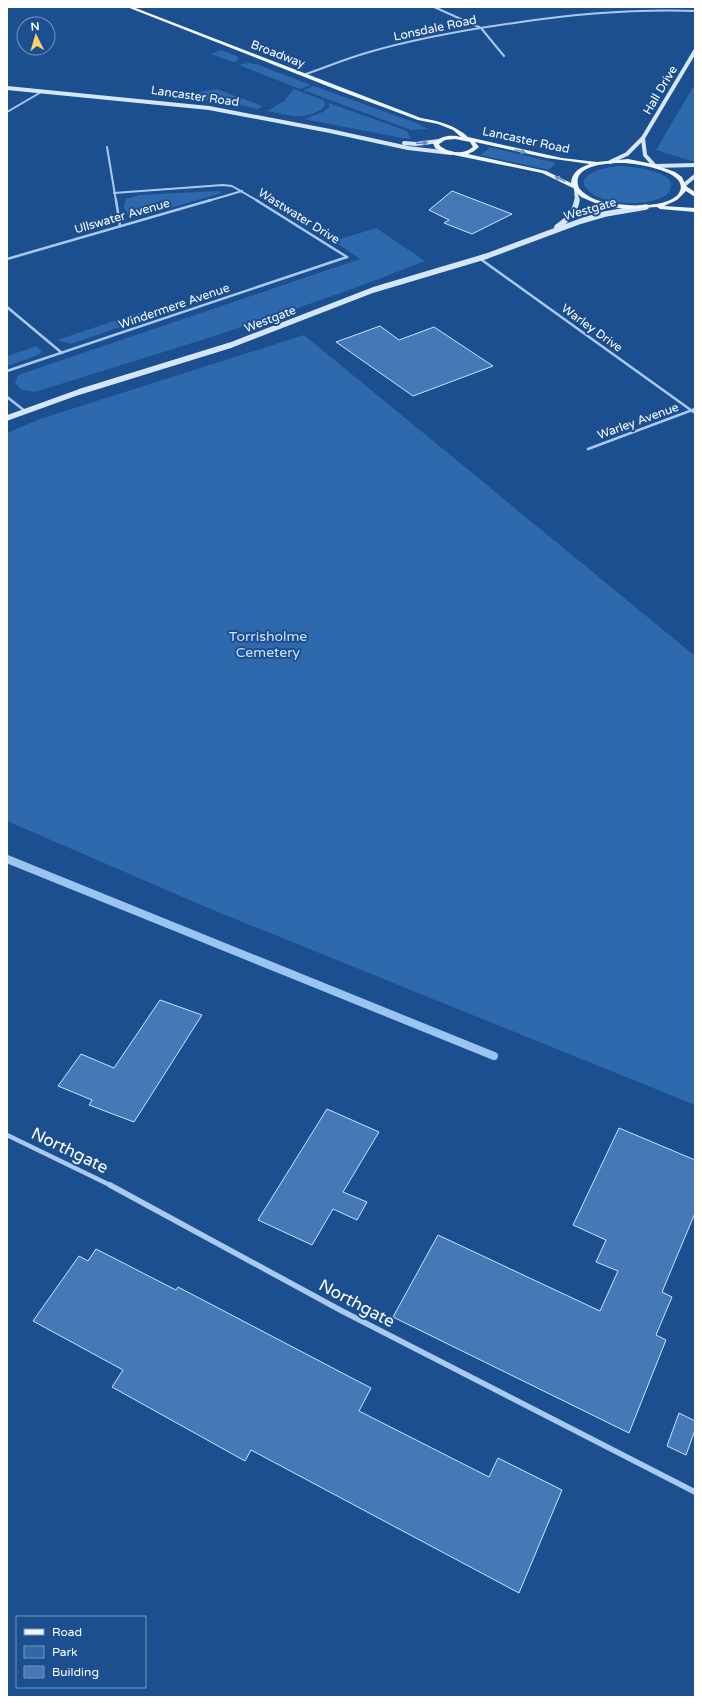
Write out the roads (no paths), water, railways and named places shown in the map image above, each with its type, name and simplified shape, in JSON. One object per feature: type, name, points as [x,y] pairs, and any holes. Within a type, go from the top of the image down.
[{"type":"main road","name":"Broadway","points":[[129,7],[420,119],[435,128]]},
{"type":"main road","name":"Broadway","points":[[420,119],[430,120],[451,127],[468,139]]},
{"type":"main road","points":[[451,137],[468,139],[476,145],[475,148],[469,152],[453,153],[442,151],[437,147],[436,143],[439,139],[451,137]]},
{"type":"main road","name":"Lancaster Road","points":[[468,139],[564,160],[603,162],[628,161],[655,165],[674,174],[680,179],[684,186],[695,195]]},
{"type":"main road","name":"Lancaster Road","points":[[453,153],[544,172],[565,181],[582,194],[609,205],[648,207]]},
{"type":"main road","points":[[576,188],[573,181],[576,174],[587,167],[603,162]]},
{"type":"main road","points":[[648,207],[674,200],[681,194],[684,186]]},
{"type":"main road","points":[[648,207],[695,210]]},
{"type":"street","points":[[434,7],[481,28],[504,56]]},
{"type":"street","points":[[620,7],[624,11]]},
{"type":"street","name":"Lonsdale Road","points":[[303,75],[364,53],[420,39],[481,28],[566,16],[624,11],[657,9],[695,11]]},
{"type":"street","name":"Hall Drive","points":[[610,162],[627,154],[643,138],[695,51]]},
{"type":"street","name":"Lancaster Road","points":[[7,88],[209,108],[416,150],[453,153]]},
{"type":"street","points":[[7,112],[43,91]]},
{"type":"street","points":[[643,138],[645,154],[655,165],[695,165]]},
{"type":"street","name":"Lancaster Road","points":[[377,141],[416,144],[439,139]]},
{"type":"street","points":[[107,147],[120,226]]},
{"type":"street","points":[[684,186],[695,176]]},
{"type":"street","name":"Wastwater Drive","points":[[114,193],[223,185],[232,186],[347,257]]},
{"type":"street","name":"Westgate","points":[[540,237],[562,224],[574,211],[578,200],[576,188]]},
{"type":"street","name":"Ullswater Avenue","points":[[7,259],[242,191]]},
{"type":"street","name":"Westgate","points":[[7,418],[79,392],[231,345],[374,290],[478,258],[540,237],[592,217],[648,207]]},
{"type":"street","name":"Windermere Avenue","points":[[7,371],[347,257]]},
{"type":"street","name":"Warley Drive","points":[[478,258],[694,411]]},
{"type":"street","points":[[7,307],[62,353]]},
{"type":"street","points":[[7,397],[26,411]]},
{"type":"street","name":"Warley Avenue","points":[[588,449],[694,411]]},
{"type":"street","name":"Northgate","points":[[7,1135],[120,1190],[342,1311],[695,1492]]},
{"type":"waterway","points":[[7,859],[494,1056]]},
{"type":"park label","name":"Torrisholme Cemetery","points":[[268,644]]}]
